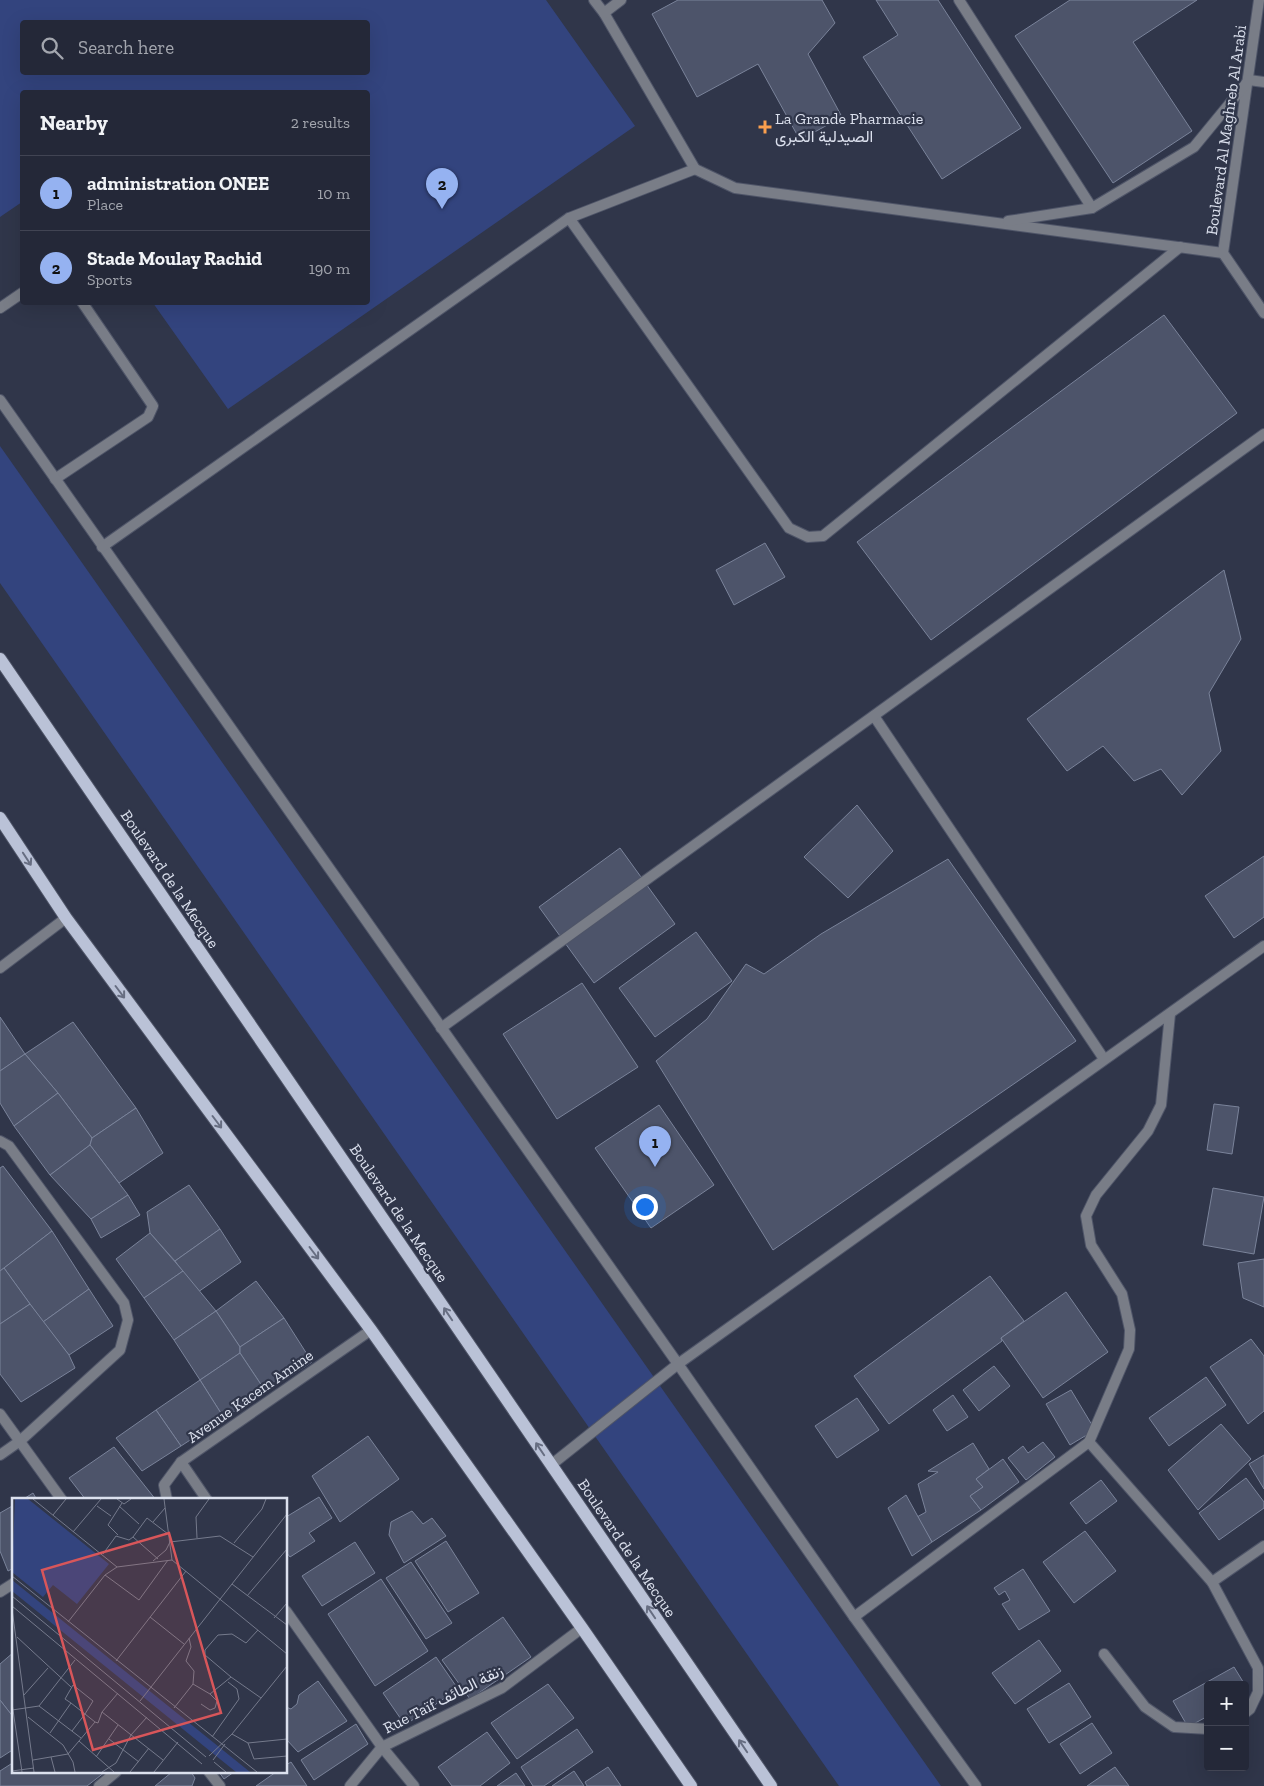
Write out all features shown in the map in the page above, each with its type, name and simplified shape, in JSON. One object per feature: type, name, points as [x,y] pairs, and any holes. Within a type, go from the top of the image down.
[{"type":"main road","name":"Boulevard de la Mecque","points":[[0,659],[770,1786]]},
{"type":"main road","points":[[0,818],[66,918],[371,1330],[582,1628],[691,1786]]},
{"type":"street","points":[[594,0],[604,13],[695,169],[735,188],[1223,253]]},
{"type":"street","points":[[604,13],[621,0]]},
{"type":"street","points":[[959,0],[1092,208]]},
{"type":"street","name":"Boulevard Al Maghreb Al Arabi","points":[[1257,3],[1249,80],[1223,253],[1264,312]]},
{"type":"street","points":[[996,223],[1092,208],[1194,147],[1249,80],[1264,82]]},
{"type":"street","points":[[102,547],[569,218],[695,169]]},
{"type":"street","points":[[569,218],[790,528],[808,537],[824,536],[1180,247]]},
{"type":"street","points":[[0,308],[20,294]]},
{"type":"street","points":[[55,479],[148,417],[152,406],[84,305]]},
{"type":"street","points":[[0,400],[854,1617],[976,1786]]},
{"type":"street","points":[[441,1028],[1264,434]]},
{"type":"street","points":[[874,716],[1104,1059]]},
{"type":"street","points":[[0,968],[66,918]]},
{"type":"street","points":[[551,1464],[678,1364],[1264,946]]},
{"type":"street","points":[[854,1617],[1089,1442],[1129,1349],[1130,1330],[1122,1294],[1091,1244],[1086,1216],[1096,1195],[1148,1131],[1161,1105],[1170,1014]]},
{"type":"street","points":[[0,1141],[9,1146],[124,1303],[128,1320],[120,1350],[20,1441],[0,1455]]},
{"type":"street","name":"Avenue Kacem Amine","points":[[167,1498],[164,1486],[181,1462],[371,1330]]},
{"type":"street","points":[[0,1414],[61,1498]]},
{"type":"street","points":[[1089,1442],[1212,1582],[1258,1668],[1258,1692],[1249,1710]]},
{"type":"street","points":[[181,1462],[206,1498]]},
{"type":"street","points":[[1212,1582],[1264,1546]]},
{"type":"street","points":[[0,1592],[12,1584]]},
{"type":"street","points":[[290,1625],[382,1747],[414,1786]]},
{"type":"street","name":"Rue Taïf زنقة الطائف","points":[[350,1786],[382,1747],[502,1688],[582,1628]]},
{"type":"street","points":[[1104,1654],[1145,1707],[1174,1727],[1204,1729]]},
{"type":"street","points":[[99,1786],[114,1774]]},
{"type":"street","points":[[211,1774],[220,1786]]},
{"type":"shaded area","points":[[0,0],[546,0],[635,126],[228,409],[154,305],[370,305],[370,90],[20,90],[20,203],[0,217]]},
{"type":"shaded area","points":[[0,446],[941,1786],[839,1786],[0,583]]},
{"type":"building","points":[[678,0],[822,0],[835,23],[808,54],[842,117],[800,140],[758,64],[697,97],[652,14]]},
{"type":"building","points":[[876,0],[938,0],[1021,128],[942,179],[863,57],[898,35]]},
{"type":"building","points":[[1070,0],[1197,0],[1133,42],[1192,131],[1113,183],[1015,36]]},
{"type":"building","points":[[1164,315],[1237,413],[931,640],[857,542]]},
{"type":"building","points":[[765,543],[785,577],[734,605],[716,570]]},
{"type":"building","points":[[1224,570],[1241,639],[1209,693],[1221,751],[1182,795],[1161,769],[1134,781],[1103,746],[1067,771],[1027,719]]},
{"type":"building","points":[[857,805],[893,851],[848,898],[804,857]]},
{"type":"building","points":[[620,848],[675,924],[594,983],[539,907]]},
{"type":"building","points":[[1264,856],[1264,917],[1234,938],[1205,896]]},
{"type":"building","points":[[948,859],[1076,1041],[773,1250],[656,1061],[707,1019],[746,964],[764,974],[821,934]]},
{"type":"building","points":[[696,932],[732,981],[655,1037],[619,988]]},
{"type":"building","points":[[582,983],[638,1067],[557,1119],[503,1034]]},
{"type":"building","points":[[0,1017],[25,1054],[0,1071]]},
{"type":"building","points":[[73,1022],[136,1108],[92,1138],[25,1054]]},
{"type":"building","points":[[25,1054],[58,1093],[14,1126],[0,1103],[0,1071]]},
{"type":"building","points":[[58,1093],[92,1138],[90,1145],[50,1175],[14,1126]]},
{"type":"building","points":[[1214,1104],[1239,1107],[1232,1154],[1207,1150]]},
{"type":"building","points":[[659,1105],[714,1185],[651,1228],[595,1148]]},
{"type":"building","points":[[136,1108],[163,1153],[119,1183],[90,1145],[92,1138]]},
{"type":"building","points":[[90,1145],[128,1195],[91,1219],[50,1175]]},
{"type":"building","points":[[3,1166],[52,1231],[0,1271],[0,1168]]},
{"type":"building","points":[[189,1185],[220,1229],[175,1261],[150,1233],[147,1212]]},
{"type":"building","points":[[1213,1188],[1264,1197],[1254,1254],[1203,1245]]},
{"type":"building","points":[[128,1195],[140,1215],[101,1238],[91,1219]]},
{"type":"building","points":[[220,1229],[241,1262],[198,1292],[175,1261]]},
{"type":"building","points":[[52,1231],[89,1289],[43,1322],[4,1268]]},
{"type":"building","points":[[150,1233],[183,1271],[144,1298],[116,1259]]},
{"type":"building","points":[[1264,1259],[1264,1307],[1243,1298],[1238,1263]]},
{"type":"building","points":[[4,1268],[30,1304],[0,1324],[0,1271]]},
{"type":"building","points":[[183,1271],[216,1311],[174,1340],[144,1298]]},
{"type":"building","points":[[990,1276],[1024,1321],[1001,1338],[1002,1341],[889,1424],[854,1376]]},
{"type":"building","points":[[256,1281],[284,1318],[240,1347],[216,1311]]},
{"type":"building","points":[[89,1289],[113,1326],[69,1355],[43,1322]]},
{"type":"building","points":[[1066,1292],[1108,1352],[1043,1398],[1001,1338]]},
{"type":"building","points":[[30,1304],[69,1355],[75,1368],[21,1402],[0,1374],[0,1324]]},
{"type":"building","points":[[216,1311],[240,1347],[240,1353],[200,1380],[174,1340]]},
{"type":"building","points":[[284,1318],[312,1362],[266,1392],[240,1353],[240,1347]]},
{"type":"building","points":[[1251,1339],[1264,1356],[1264,1411],[1248,1424],[1210,1367]]},
{"type":"building","points":[[240,1353],[266,1392],[224,1418],[200,1380]]},
{"type":"building","points":[[994,1366],[1010,1386],[979,1411],[963,1390]]},
{"type":"building","points":[[1206,1377],[1226,1405],[1169,1446],[1149,1418]]},
{"type":"building","points":[[200,1380],[224,1418],[181,1446],[156,1410]]},
{"type":"building","points":[[1071,1390],[1095,1430],[1070,1445],[1046,1404]]},
{"type":"building","points":[[953,1395],[968,1417],[947,1431],[933,1410]]},
{"type":"building","points":[[857,1398],[879,1430],[837,1458],[815,1426]]},
{"type":"building","points":[[156,1410],[181,1446],[142,1471],[116,1438]]},
{"type":"building","points":[[1221,1424],[1251,1459],[1198,1510],[1168,1470]]},
{"type":"building","points":[[368,1436],[399,1479],[340,1522],[312,1476]]},
{"type":"building","points":[[1043,1442],[1055,1457],[1026,1480],[1008,1458],[1023,1446],[1028,1453]]},
{"type":"building","points":[[973,1443],[989,1469],[976,1479],[983,1487],[970,1496],[981,1510],[932,1542],[917,1517],[926,1512],[918,1484],[938,1472],[928,1471]]},
{"type":"building","points":[[114,1447],[154,1498],[84,1498],[69,1478]]},
{"type":"building","points":[[1264,1455],[1264,1489],[1249,1464]]},
{"type":"building","points":[[1003,1459],[1019,1482],[981,1510],[970,1496],[983,1487],[976,1479]]},
{"type":"building","points":[[1246,1478],[1264,1502],[1264,1508],[1219,1540],[1199,1513]]},
{"type":"building","points":[[1101,1480],[1117,1501],[1086,1524],[1070,1503]]},
{"type":"building","points":[[33,1493],[36,1498],[25,1498]]},
{"type":"building","points":[[906,1495],[932,1542],[912,1556],[888,1508]]},
{"type":"building","points":[[319,1497],[332,1518],[309,1533],[315,1541],[290,1557],[288,1554],[288,1516]]},
{"type":"building","points":[[12,1506],[12,1569],[8,1571],[0,1551],[0,1513]]},
{"type":"building","points":[[412,1511],[423,1524],[432,1518],[446,1536],[404,1563],[389,1535],[391,1522]]},
{"type":"building","points":[[1085,1531],[1116,1571],[1074,1603],[1043,1562]]},
{"type":"building","points":[[446,1541],[479,1593],[448,1612],[415,1561]]},
{"type":"building","points":[[355,1542],[375,1573],[322,1606],[302,1576]]},
{"type":"building","points":[[411,1562],[452,1623],[426,1639],[386,1578]]},
{"type":"building","points":[[1023,1569],[1050,1611],[1019,1630],[1002,1604],[1010,1600],[1005,1591],[999,1595],[994,1588]]},
{"type":"building","points":[[381,1579],[428,1651],[375,1686],[328,1614]]},
{"type":"building","points":[[503,1617],[531,1657],[470,1699],[442,1660]]},
{"type":"building","points":[[1039,1640],[1061,1671],[1015,1704],[992,1673]]},
{"type":"building","points":[[12,1654],[12,1715],[0,1700],[0,1664]]},
{"type":"building","points":[[436,1657],[458,1689],[405,1725],[383,1693]]},
{"type":"building","points":[[1234,1667],[1243,1681],[1209,1681]]},
{"type":"building","points":[[318,1681],[347,1721],[298,1752],[288,1741],[288,1708],[291,1709],[297,1704],[299,1695]]},
{"type":"building","points":[[1069,1683],[1091,1717],[1049,1743],[1027,1709]]},
{"type":"building","points":[[548,1684],[574,1718],[517,1759],[491,1723]]},
{"type":"building","points":[[1204,1684],[1204,1718],[1188,1727],[1173,1701]]},
{"type":"building","points":[[0,1700],[12,1715],[12,1750],[0,1758]]},
{"type":"building","points":[[1092,1723],[1112,1753],[1080,1774],[1060,1744]]},
{"type":"building","points":[[356,1724],[368,1744],[314,1780],[301,1760]]},
{"type":"building","points":[[577,1729],[593,1752],[544,1786],[533,1786],[521,1767]]},
{"type":"building","points":[[487,1732],[510,1763],[480,1786],[452,1786],[438,1767]]},
{"type":"building","points":[[291,1762],[307,1786],[256,1786],[273,1774],[288,1774],[288,1764]]},
{"type":"building","points":[[12,1763],[12,1774],[102,1774],[87,1786],[0,1786],[0,1771]]},
{"type":"building","points":[[608,1767],[621,1786],[587,1786],[585,1782]]},
{"type":"building","points":[[1115,1767],[1129,1786],[1087,1786]]},
{"type":"building","points":[[574,1771],[584,1786],[552,1786]]},
{"type":"building","points":[[516,1773],[525,1786],[497,1786]]},
{"type":"building","points":[[170,1774],[192,1774],[195,1778],[192,1786],[155,1786]]},
{"type":"building","points":[[220,1774],[231,1774],[224,1779]]},
{"type":"place","name":"La Grande Pharmacie الصيدلية الكبرى","points":[[765,127]]},
{"type":"place","name":"Stade Moulay Rachid","points":[[442,209]]},
{"type":"place","name":"administration ONEE","points":[[655,1167]]}]
